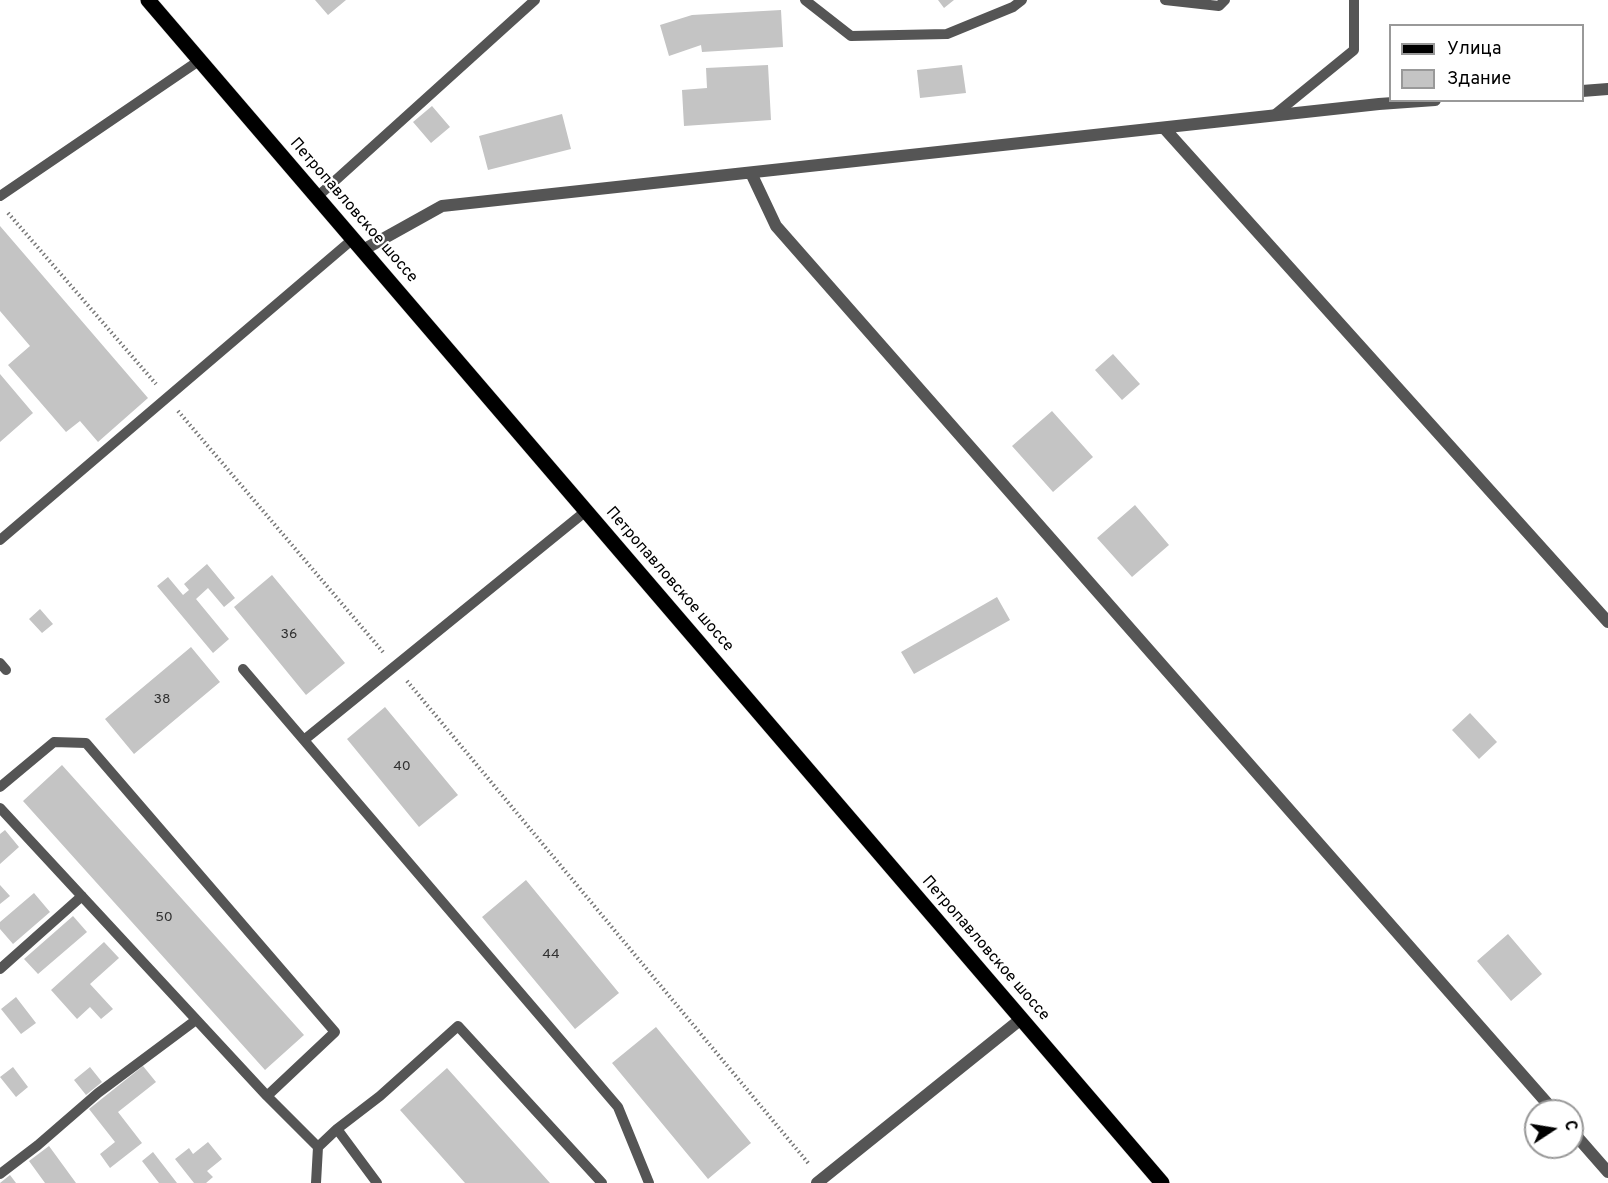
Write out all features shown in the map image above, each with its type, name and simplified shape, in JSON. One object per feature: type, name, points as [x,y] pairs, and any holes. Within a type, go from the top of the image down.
[{"type":"main road","name":"Петропавловское шоссе","points":[[148,0],[1162,1183]]},
{"type":"street","points":[[1584,91],[1608,89]]},
{"type":"street","points":[[358,245],[442,206],[1407,102]]},
{"type":"street","points":[[1164,128],[1608,622]]},
{"type":"street","points":[[751,173],[776,226],[1543,1099]]},
{"type":"street","points":[[819,1181],[1021,1019]]},
{"type":"street","points":[[1584,1145],[1608,1172]]},
{"type":"lane","points":[[317,197],[535,0]]},
{"type":"lane","points":[[805,0],[851,36],[947,34],[1013,7],[1022,0]]},
{"type":"lane","points":[[1165,0],[1219,6],[1225,0]]},
{"type":"lane","points":[[1273,116],[1354,50],[1354,0]]},
{"type":"lane","points":[[0,196],[200,60]]},
{"type":"lane","points":[[0,540],[167,397],[358,245]]},
{"type":"lane","points":[[304,740],[586,511]]},
{"type":"lane","points":[[243,669],[618,1107],[649,1183]]},
{"type":"lane","points":[[0,787],[54,742],[86,743],[335,1032],[267,1096]]},
{"type":"lane","points":[[0,808],[267,1096],[318,1147]]},
{"type":"lane","points":[[0,969],[82,896]]},
{"type":"lane","points":[[0,1174],[38,1145],[98,1093],[196,1020]]},
{"type":"lane","points":[[316,1183],[318,1147],[380,1096],[458,1026],[602,1183]]},
{"type":"lane","points":[[337,1130],[377,1183]]},
{"type":"path","points":[[8,212],[394,666],[819,1181]]},
{"type":"building","points":[[315,0],[346,0],[328,15]]},
{"type":"building","points":[[938,0],[954,0],[944,8]]},
{"type":"building","points":[[781,10],[783,47],[702,52],[701,45],[669,56],[660,25],[692,15]]},
{"type":"building","points":[[768,65],[771,120],[684,126],[682,90],[707,88],[706,68]]},
{"type":"building","points":[[962,65],[966,93],[920,98],[917,70]]},
{"type":"building","points":[[432,106],[450,127],[431,143],[413,122]]},
{"type":"building","points":[[562,114],[571,149],[488,170],[479,136]]},
{"type":"building","points":[[0,226],[148,398],[98,442],[80,421],[66,432],[8,365],[30,346],[0,311]]},
{"type":"building","points":[[1113,354],[1140,384],[1122,400],[1095,370]]},
{"type":"building","points":[[0,374],[33,413],[0,442]]},
{"type":"building","points":[[1052,411],[1093,457],[1053,492],[1012,446]]},
{"type":"building","points":[[1135,505],[1169,545],[1132,577],[1097,538]]},
{"type":"building","points":[[207,564],[235,598],[224,607],[208,588],[196,599],[229,639],[213,653],[157,586],[168,577],[183,595],[189,590],[184,584]]},
{"type":"building","points":[[272,575],[345,663],[306,695],[234,607]]},
{"type":"building","points":[[997,597],[1010,620],[914,674],[901,652]]},
{"type":"building","points":[[40,609],[53,624],[42,633],[29,619]]},
{"type":"building","points":[[191,647],[220,682],[134,754],[105,719]]},
{"type":"building","points":[[385,707],[458,795],[419,827],[347,739]]},
{"type":"building","points":[[1470,713],[1497,742],[1479,759],[1452,730]]},
{"type":"building","points":[[62,765],[304,1035],[265,1070],[23,801]]},
{"type":"building","points":[[5,830],[19,847],[0,864],[0,834]]},
{"type":"building","points":[[526,880],[619,993],[575,1029],[482,917]]},
{"type":"building","points":[[0,885],[10,896],[0,904]]},
{"type":"building","points":[[34,893],[50,912],[13,944],[0,929],[0,922]]},
{"type":"building","points":[[73,916],[87,932],[38,974],[24,959]]},
{"type":"building","points":[[1508,934],[1542,974],[1511,1001],[1477,961]]},
{"type":"building","points":[[104,942],[119,958],[90,984],[113,1009],[101,1019],[90,1007],[77,1019],[51,990]]},
{"type":"building","points":[[16,997],[36,1023],[21,1034],[1,1009]]},
{"type":"building","points":[[656,1027],[751,1143],[708,1179],[612,1063]]},
{"type":"building","points":[[143,1066],[156,1082],[118,1112],[142,1143],[110,1168],[100,1154],[115,1142],[89,1109]]},
{"type":"building","points":[[13,1067],[28,1087],[16,1097],[0,1077]]},
{"type":"building","points":[[90,1067],[102,1082],[86,1095],[74,1080]]},
{"type":"building","points":[[447,1068],[550,1183],[465,1183],[400,1110]]},
{"type":"building","points":[[208,1142],[222,1159],[207,1171],[213,1177],[206,1183],[194,1183],[175,1159],[189,1148],[193,1154]]},
{"type":"building","points":[[49,1146],[76,1183],[45,1183],[29,1161]]},
{"type":"building","points":[[153,1152],[177,1183],[159,1183],[142,1161]]},
{"type":"building","points":[[10,1175],[16,1183],[0,1183]]}]
